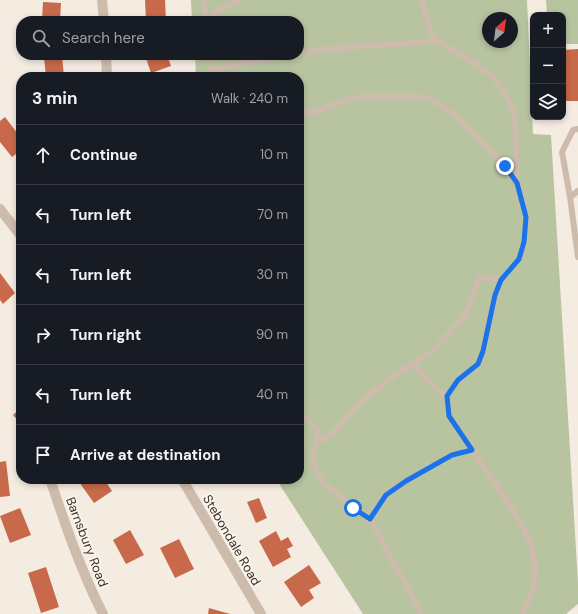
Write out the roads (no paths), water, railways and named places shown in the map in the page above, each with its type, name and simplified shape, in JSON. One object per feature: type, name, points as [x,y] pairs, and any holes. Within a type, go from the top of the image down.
[{"type":"street","points":[[102,0],[104,16]]},
{"type":"street","points":[[106,60],[107,72]]},
{"type":"street","points":[[0,209],[16,230]]},
{"type":"street","name":"Barnsbury Road","points":[[52,484],[61,513],[94,596],[103,614]]},
{"type":"street","name":"Stebondale Road","points":[[185,484],[261,614]]},
{"type":"lane","points":[[203,0],[207,16]]},
{"type":"lane","points":[[212,16],[216,12],[239,0]]},
{"type":"lane","points":[[422,0],[434,39],[476,64],[494,78],[508,98],[515,118],[517,183],[526,217],[524,242],[519,259],[501,280],[495,295],[483,351],[478,364],[458,380],[447,396],[449,416],[515,513],[530,541],[535,563],[534,586],[522,614]]},
{"type":"lane","points":[[304,52],[324,49],[439,41]]},
{"type":"lane","points":[[209,60],[211,72]]},
{"type":"lane","points":[[216,72],[236,64],[260,60]]},
{"type":"lane","points":[[304,113],[318,111],[346,100],[365,96],[410,96],[430,98],[453,114],[505,166],[517,183]]},
{"type":"lane","points":[[578,129],[573,130],[562,152],[578,257]]},
{"type":"lane","points":[[570,198],[578,191]]},
{"type":"lane","points":[[317,443],[332,434],[364,399],[394,376],[430,353],[464,317],[480,277],[501,280]]},
{"type":"lane","points":[[413,364],[439,392],[447,396]]},
{"type":"lane","points":[[304,416],[318,433],[317,443],[312,457],[316,470],[325,484],[353,508],[370,519],[422,614]]},
{"type":"lane","points":[[370,519],[386,495],[406,481],[452,455],[472,450]]}]
